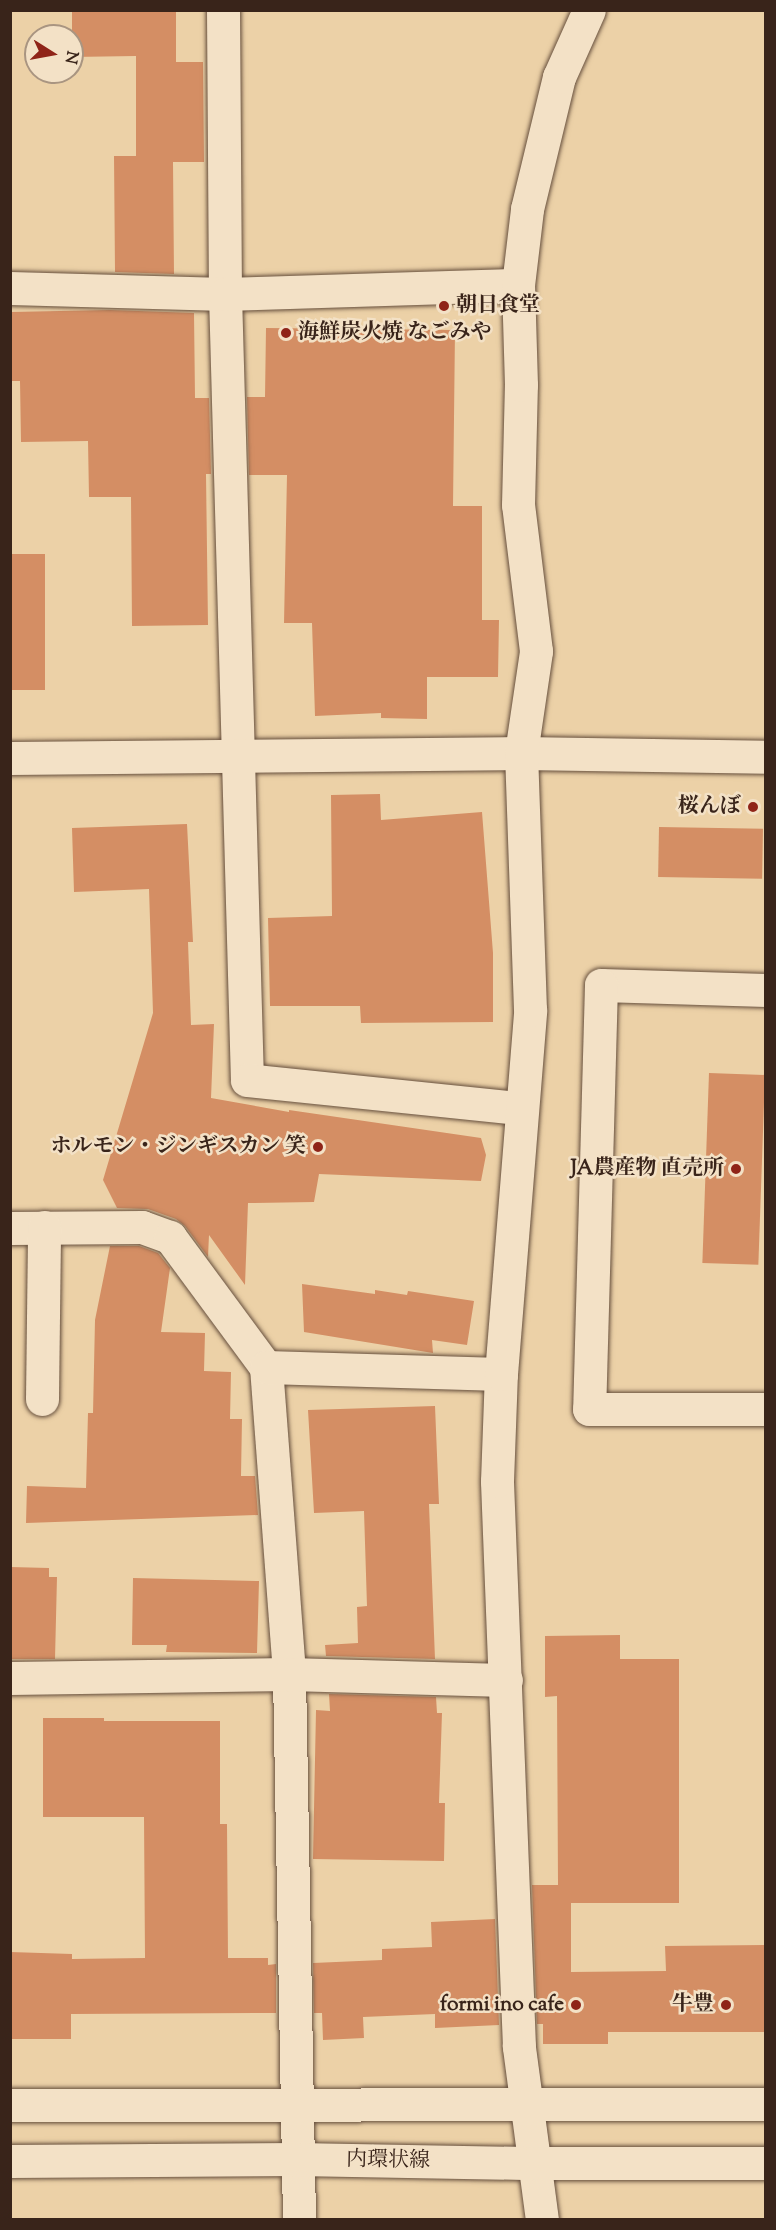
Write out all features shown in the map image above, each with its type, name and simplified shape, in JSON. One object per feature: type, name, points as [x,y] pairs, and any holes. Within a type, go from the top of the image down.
[{"type":"street","points":[[223,10],[225,294],[247,1080],[520,1108]]},
{"type":"street","points":[[542,2220],[519,2047],[497,1480],[501,1374],[520,1108],[530,1010],[521,753],[536,651],[518,505],[521,385],[518,285],[527,209],[559,77],[589,10]]},
{"type":"street","points":[[10,288],[225,294],[518,285]]},
{"type":"street","points":[[10,758],[521,753],[765,757]]},
{"type":"street","points":[[765,990],[601,986],[589,1408],[765,1409]]},
{"type":"street","points":[[42,1399],[44,1227]]},
{"type":"street","points":[[10,1228],[142,1227],[170,1237],[266,1367],[289,1674],[296,2159],[299,2220]]},
{"type":"street","points":[[266,1367],[501,1374]]},
{"type":"street","points":[[10,1677],[289,1674],[506,1680]]},
{"type":"street","points":[[10,2105],[765,2104]]},
{"type":"street","name":"内環状線","points":[[10,2161],[296,2159],[535,2163],[765,2163]]},
{"type":"building","points":[[72,10],[176,10],[176,62],[203,62],[204,162],[173,162],[174,274],[115,272],[114,156],[136,156],[136,56],[84,57],[84,24],[72,24]]},
{"type":"building","points":[[110,310],[194,313],[195,398],[209,398],[211,474],[206,474],[208,625],[132,626],[131,497],[89,497],[88,441],[21,442],[20,381],[10,381],[10,312]]},
{"type":"building","points":[[266,328],[455,330],[453,506],[482,506],[482,620],[499,620],[498,677],[427,677],[427,719],[381,718],[381,713],[315,716],[312,623],[284,623],[287,475],[249,475],[247,397],[265,397]]},
{"type":"building","points":[[10,554],[45,554],[45,690],[10,690]]},
{"type":"building","points":[[380,794],[381,820],[482,812],[493,953],[493,1022],[361,1023],[360,1006],[270,1006],[268,918],[332,916],[331,795]]},
{"type":"building","points":[[187,824],[193,942],[188,942],[191,1025],[214,1024],[211,1098],[289,1112],[289,1110],[481,1138],[486,1155],[481,1181],[319,1174],[314,1202],[248,1203],[245,1285],[209,1235],[208,1257],[185,1226],[176,1219],[148,1209],[117,1208],[103,1180],[153,1013],[149,889],[74,892],[72,828]]},
{"type":"building","points":[[659,827],[763,829],[762,879],[658,877]]},
{"type":"building","name":"JA農産物 直売所","points":[[709,1073],[765,1075],[758,1265],[702,1263]]},
{"type":"building","points":[[110,1246],[139,1246],[158,1253],[170,1268],[161,1332],[205,1333],[204,1371],[231,1372],[230,1419],[242,1419],[241,1476],[255,1476],[258,1515],[26,1523],[27,1486],[86,1488],[88,1413],[93,1413],[95,1320]]},
{"type":"building","points":[[302,1284],[375,1294],[375,1290],[407,1295],[408,1291],[474,1301],[467,1345],[432,1340],[433,1353],[304,1332]]},
{"type":"building","points":[[435,1406],[439,1504],[429,1504],[435,1659],[326,1656],[325,1645],[358,1643],[357,1607],[367,1606],[364,1511],[314,1513],[308,1410]]},
{"type":"building","points":[[10,1567],[49,1568],[49,1577],[57,1577],[55,1659],[10,1659]]},
{"type":"building","points":[[133,1578],[259,1581],[257,1653],[166,1652],[167,1645],[132,1645]]},
{"type":"building","points":[[620,1635],[620,1659],[679,1659],[679,1903],[571,1903],[571,1972],[666,1971],[665,1946],[765,1945],[765,2032],[608,2032],[608,2044],[543,2044],[543,2024],[537,2024],[532,1885],[558,1885],[557,1696],[545,1697],[545,1636]]},
{"type":"building","points":[[329,1694],[436,1697],[437,1713],[442,1713],[439,1803],[445,1803],[444,1861],[313,1859],[316,1710],[330,1711]]},
{"type":"building","points":[[43,1718],[104,1718],[104,1721],[220,1721],[220,1824],[227,1824],[228,1958],[268,1958],[268,1965],[276,1964],[276,2013],[71,2014],[71,2039],[10,2039],[10,1952],[72,1954],[72,1959],[145,1958],[144,1817],[43,1817]]},
{"type":"building","points":[[495,1919],[499,2025],[435,2028],[435,2014],[363,2017],[364,2038],[323,2040],[322,2013],[314,2013],[313,1963],[382,1960],[382,1949],[432,1947],[431,1922]]},
{"type":"place","name":"朝日食堂","points":[[444,306]]},
{"type":"place","name":"海鮮炭火焼 なごみや","points":[[286,333]]},
{"type":"place","name":"桜んぼ","points":[[753,807]]},
{"type":"place","name":"ホルモン・ジンギスカン 笑","points":[[318,1147]]},
{"type":"place","name":"JA農産物 直売所","points":[[736,1169]]},
{"type":"place","name":"formi ino cafe","points":[[576,2005]]},
{"type":"place","name":"牛豊","points":[[726,2005]]}]
